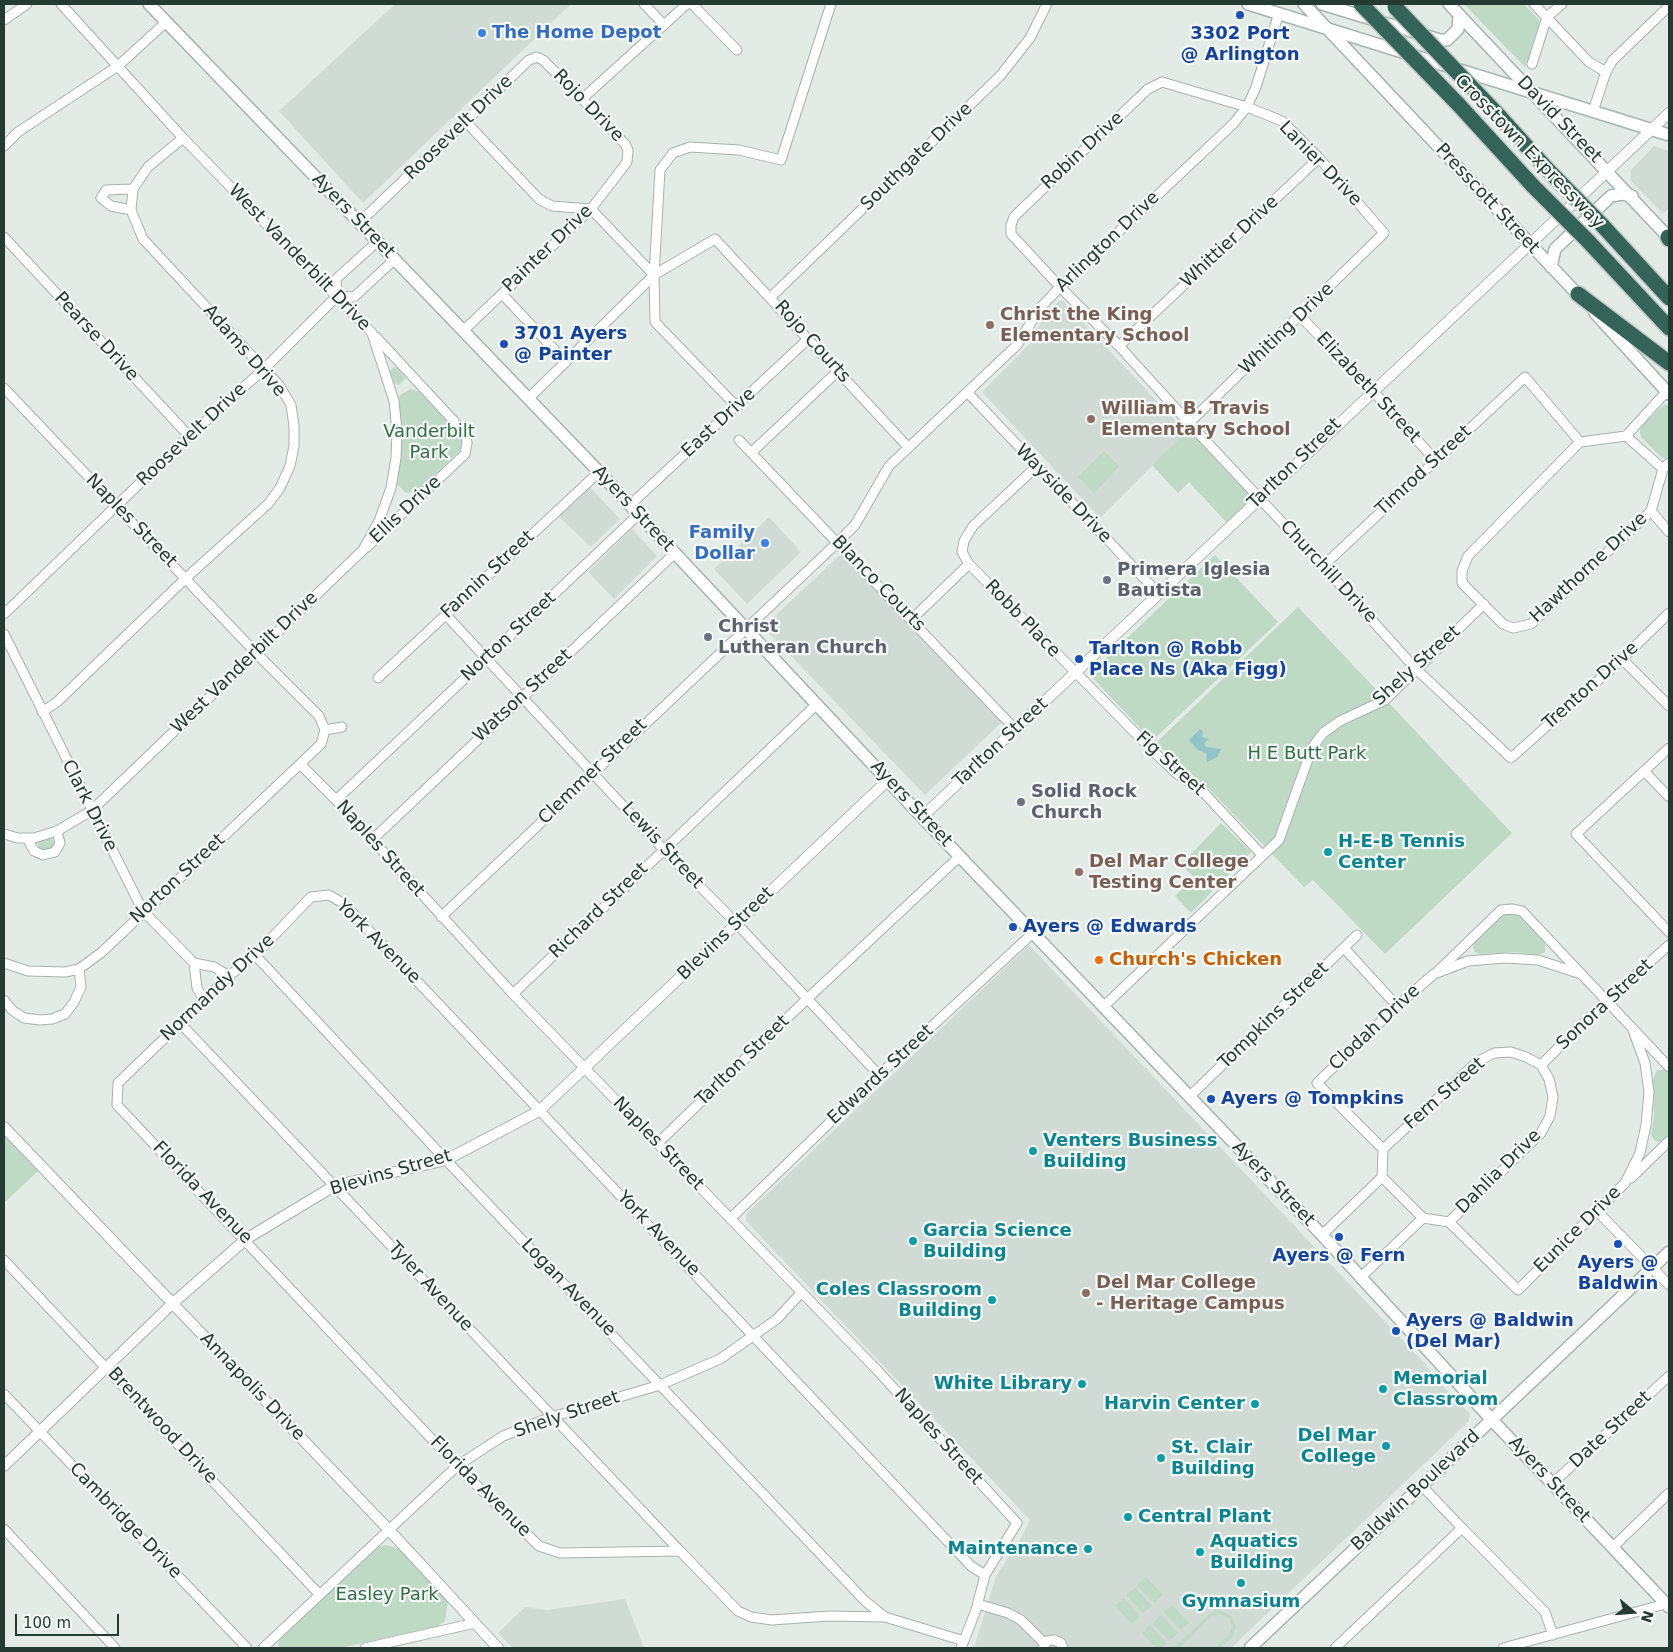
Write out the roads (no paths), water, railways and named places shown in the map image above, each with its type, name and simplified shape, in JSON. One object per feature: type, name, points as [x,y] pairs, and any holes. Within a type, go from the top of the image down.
[{"type":"highway","name":"Crosstown Expressway","points":[[1361,4],[1669,328]]},
{"type":"highway","name":"Crosstown Expressway","points":[[1393,5],[1669,298]]},
{"type":"highway","points":[[1578,294],[1669,363]]},
{"type":"main road","name":"Ayers Street","points":[[149,4],[165,23],[529,398],[922,817],[1322,1235],[1492,1420],[1668,1605]]},
{"type":"main road","points":[[1248,4],[1273,9],[1328,29],[1669,135]]},
{"type":"main road","name":"Presscott Street","points":[[1304,4],[1530,246],[1578,294],[1668,393]]},
{"type":"main road","points":[[1322,4],[1440,40],[1447,40],[1458,29],[1459,15]]},
{"type":"main road","name":"David Street","points":[[1448,4],[1632,196],[1669,238]]},
{"type":"main road","points":[[1551,267],[1555,249],[1611,196],[1622,194],[1632,196]]},
{"type":"main road","name":"Baldwin Boulevard","points":[[1250,1648],[1669,1252]]},
{"type":"street","points":[[4,20],[28,4]]},
{"type":"street","name":"West Vanderbilt Drive","points":[[27,838],[57,831],[91,811],[363,550],[379,521],[391,488],[396,458],[397,431],[394,401],[372,333],[183,138],[61,4]]},
{"type":"street","points":[[644,4],[664,25]]},
{"type":"street","points":[[582,99],[687,4]]},
{"type":"street","points":[[692,4],[737,50]]},
{"type":"street","points":[[737,407],[655,322],[654,275],[660,170],[666,159],[678,150],[690,147],[739,150],[781,160],[832,4]]},
{"type":"street","name":"Southgate Drive","points":[[770,297],[993,83],[1030,38],[1047,4]]},
{"type":"street","points":[[1534,4],[1589,62],[1606,72]]},
{"type":"street","points":[[1532,64],[1547,17],[1562,4]]},
{"type":"street","points":[[1593,111],[1606,72],[1622,50],[1669,6]]},
{"type":"street","name":"Arlington Drive","points":[[746,628],[855,525],[889,466],[1018,346],[1040,308],[1060,287],[1233,124],[1247,107],[1256,87],[1273,9]]},
{"type":"street","points":[[4,146],[24,128],[118,66],[165,23]]},
{"type":"street","name":"Roosevelt Drive","points":[[360,222],[529,60],[537,57]]},
{"type":"street","name":"Rojo Drive","points":[[537,57],[543,60],[625,144],[628,150],[627,162]]},
{"type":"street","name":"Lanier Drive","points":[[1162,82],[1247,107],[1282,121],[1319,158],[1384,233]]},
{"type":"street","name":"Robin Drive","points":[[1011,225],[1014,216],[1148,89],[1162,82]]},
{"type":"street","name":"Tarlton Street","points":[[922,817],[1076,674],[1372,391],[1530,246],[1669,113]]},
{"type":"street","points":[[466,122],[539,199],[552,206],[591,209],[654,275]]},
{"type":"street","points":[[131,210],[111,206],[101,198],[106,190],[133,189],[148,168],[183,138]]},
{"type":"street","name":"Whittier Drive","points":[[1119,346],[1319,158]]},
{"type":"street","name":"Painter Drive","points":[[464,330],[591,209],[627,162]]},
{"type":"street","name":"Adams Drive","points":[[42,712],[57,702],[186,578],[268,504],[280,488],[290,466],[294,446],[291,405],[279,385],[143,240],[131,210],[133,189]]},
{"type":"street","name":"Churchill Drive","points":[[1011,225],[1011,234],[1021,246],[1119,346],[1416,669],[1511,758]]},
{"type":"street","name":"Whiting Drive","points":[[1189,423],[1300,317],[1384,233]]},
{"type":"street","name":"Pearse Drive","points":[[4,237],[189,436]]},
{"type":"street","name":"Rojo Courts","points":[[654,275],[715,239],[908,447]]},
{"type":"street","points":[[378,241],[336,279],[337,296],[354,297],[395,259]]},
{"type":"street","points":[[529,398],[654,275]]},
{"type":"street","points":[[502,294],[566,362]]},
{"type":"street","name":"Roosevelt Drive","points":[[4,614],[189,436],[264,369],[337,296]]},
{"type":"street","name":"Elizabeth Street","points":[[1300,317],[1372,391],[1435,460]]},
{"type":"street","name":"Ellis Drive","points":[[363,550],[465,454],[467,443],[465,433],[372,333]]},
{"type":"street","name":"East Drive","points":[[630,505],[807,340]]},
{"type":"street","points":[[752,452],[838,371]]},
{"type":"street","name":"Timrod Street","points":[[1323,566],[1525,377],[1580,442]]},
{"type":"street","name":"Naples Street","points":[[4,388],[255,652],[320,716],[325,730]]},
{"type":"street","name":"Wayside Drive","points":[[968,393],[1159,594]]},
{"type":"street","points":[[1484,604],[1462,583],[1462,571],[1468,556],[1580,442],[1626,436],[1668,393]]},
{"type":"street","points":[[1626,436],[1666,466]]},
{"type":"street","name":"Blanco Courts","points":[[739,440],[1016,730]]},
{"type":"street","points":[[912,619],[969,564],[962,552],[964,541],[973,526],[1037,466]]},
{"type":"street","name":"Hawthorne Drive","points":[[1484,604],[1503,624],[1513,628],[1531,624],[1651,511],[1666,466]]},
{"type":"street","name":"Fannin Street","points":[[378,678],[599,472]]},
{"type":"street","points":[[1651,511],[1669,532]]},
{"type":"street","name":"Norton Street","points":[[336,800],[639,514]]},
{"type":"street","name":"Watson Street","points":[[372,840],[675,553]]},
{"type":"street","name":"Robb Place","points":[[969,564],[1076,674]]},
{"type":"street","name":"Shely Street","points":[[1103,1007],[1279,840],[1312,748],[1323,732],[1340,721],[1386,700],[1484,604]]},
{"type":"street","name":"Trenton Drive","points":[[1511,758],[1622,659],[1669,613]]},
{"type":"street","name":"Lewis Street","points":[[446,615],[521,698],[594,772],[662,849],[737,924],[879,1075]]},
{"type":"street","name":"Clemmer Street","points":[[441,917],[746,628]]},
{"type":"street","name":"Clark Drive","points":[[4,634],[143,912],[194,963]]},
{"type":"street","points":[[1622,659],[1669,706]]},
{"type":"street","name":"Fig Street","points":[[1076,674],[1175,772],[1205,794],[1262,856]]},
{"type":"street","name":"Richard Street","points":[[513,994],[662,849],[817,704]]},
{"type":"street","points":[[325,730],[342,727]]},
{"type":"street","name":"Norton Street","points":[[4,964],[28,971],[65,972],[79,969],[102,952],[321,744],[325,730]]},
{"type":"street","points":[[1669,748],[1576,834],[1669,932]]},
{"type":"street","name":"Naples Street","points":[[300,764],[336,800],[513,994],[877,1370],[1017,1523],[985,1575]]},
{"type":"street","points":[[1644,771],[1669,797]]},
{"type":"street","name":"Blevins Street","points":[[4,1466],[172,1304],[246,1239],[334,1186],[446,1160],[539,1111],[586,1069],[888,780]]},
{"type":"street","points":[[4,834],[18,838],[27,838],[34,850],[43,855],[55,852],[60,843],[57,831]]},
{"type":"street","name":"Tarlton Street","points":[[657,1144],[807,999],[960,856]]},
{"type":"street","name":"Normandy Drive","points":[[116,1093],[118,1083],[229,976],[255,955],[310,897],[329,895]]},
{"type":"street","name":"York Avenue","points":[[329,895],[344,904],[971,1566],[985,1575]]},
{"type":"street","name":"Clodah Drive","points":[[1382,1150],[1317,1083],[1501,910],[1512,909],[1522,911],[1578,973],[1607,1000]]},
{"type":"street","name":"Edwards Street","points":[[730,1219],[879,1075],[1033,933]]},
{"type":"street","name":"Tompkins Street","points":[[1190,1097],[1357,935]]},
{"type":"street","name":"Sonora Street","points":[[1541,1065],[1607,1000],[1669,945]]},
{"type":"street","points":[[1344,948],[1397,1006]]},
{"type":"street","name":"Logan Avenue","points":[[255,955],[446,1160],[858,1593],[885,1617]]},
{"type":"street","name":"Clodah Drive","points":[[1434,974],[1468,961],[1505,958],[1538,960],[1578,973]]},
{"type":"street","points":[[204,1000],[197,988],[194,963],[214,967],[229,976]]},
{"type":"street","points":[[4,1000],[12,1010],[24,1018],[40,1020],[65,1014],[74,1002],[81,987],[79,969]]},
{"type":"street","name":"Eunice Drive","points":[[1449,1222],[1518,1290],[1625,1183],[1640,1153],[1646,1125],[1648,1092],[1645,1063],[1633,1030],[1607,1000]]},
{"type":"street","name":"Tyler Avenue","points":[[180,1024],[680,1551]]},
{"type":"street","points":[[1633,1030],[1669,1067]]},
{"type":"street","name":"Fern Street","points":[[1382,1150],[1478,1062],[1494,1053],[1511,1052],[1541,1065]]},
{"type":"street","name":"Dahlia Drive","points":[[1449,1222],[1541,1133],[1550,1116],[1554,1097],[1549,1079],[1541,1065]]},
{"type":"street","name":"Florida Avenue","points":[[116,1093],[117,1105],[246,1239],[457,1466],[539,1546],[560,1553],[680,1551]]},
{"type":"street","name":"Annapolis Drive","points":[[4,1127],[390,1531],[498,1648]]},
{"type":"street","points":[[1625,1183],[1669,1141]]},
{"type":"street","points":[[1382,1150],[1382,1177],[1423,1218],[1449,1222]]},
{"type":"street","points":[[1322,1235],[1382,1177]]},
{"type":"street","points":[[1597,1211],[1669,1285]]},
{"type":"street","points":[[1360,1278],[1423,1218]]},
{"type":"street","name":"Brentwood Drive","points":[[4,1260],[319,1594]]},
{"type":"street","name":"Shely Street","points":[[263,1648],[319,1594],[390,1531],[457,1466],[503,1436],[552,1417],[660,1384],[720,1359],[777,1319],[801,1293]]},
{"type":"street","name":"Date Street","points":[[1553,1483],[1669,1376]]},
{"type":"street","name":"Cambridge Drive","points":[[4,1394],[247,1648]]},
{"type":"street","points":[[1421,1485],[1545,1612],[1553,1635]]},
{"type":"street","points":[[1612,1548],[1669,1493]]},
{"type":"street","points":[[1335,1648],[1462,1528]]},
{"type":"street","points":[[4,1529],[114,1648]]},
{"type":"street","points":[[680,1551],[738,1611],[751,1617],[772,1620],[828,1616],[885,1617],[962,1645],[978,1604],[985,1575]]},
{"type":"street","points":[[978,1604],[1008,1612],[1021,1620],[1044,1646],[1054,1640],[1061,1643],[1063,1648]]},
{"type":"street","points":[[1503,1648],[1668,1605]]},
{"type":"street","points":[[365,1648],[475,1623]]},
{"type":"water","points":[[1200,729],[1203,732],[1202,737],[1209,739],[1204,743],[1206,747],[1221,749],[1217,757],[1207,762],[1206,753],[1198,750],[1189,740]]},
{"type":"place","name":"3302 Port @ Arlington","points":[[1240,15]]},
{"type":"place","name":"The Home Depot","points":[[482,33]]},
{"type":"place","name":"Christ the King Elementary School","points":[[990,325]]},
{"type":"place","name":"3701 Ayers @ Painter","points":[[504,344]]},
{"type":"place","name":"William B. Travis Elementary School","points":[[1091,419]]},
{"type":"place","name":"Family Dollar","points":[[765,543]]},
{"type":"place","name":"Primera Iglesia Bautista","points":[[1107,580]]},
{"type":"place","name":"Christ Lutheran Church","points":[[708,637]]},
{"type":"place","name":"Tarlton @ Robb Place Ns (Aka Figg)","points":[[1079,659]]},
{"type":"place","name":"Solid Rock Church","points":[[1021,802]]},
{"type":"place","name":"H-E-B Tennis Center","points":[[1328,852]]},
{"type":"place","name":"Del Mar College Testing Center","points":[[1079,872]]},
{"type":"place","name":"Ayers @ Edwards","points":[[1013,927]]},
{"type":"place","name":"Church's Chicken","points":[[1099,960]]},
{"type":"place","name":"Ayers @ Tompkins","points":[[1211,1099]]},
{"type":"place","name":"Venters Business Building","points":[[1033,1151]]},
{"type":"place","name":"Ayers @ Fern","points":[[1339,1237]]},
{"type":"place","name":"Garcia Science Building","points":[[913,1241]]},
{"type":"place","name":"Ayers @ Baldwin","points":[[1618,1244]]},
{"type":"place","name":"Del Mar College - Heritage Campus","points":[[1086,1293]]},
{"type":"place","name":"Coles Classroom Building","points":[[992,1300]]},
{"type":"place","name":"Ayers @ Baldwin (Del Mar)","points":[[1396,1331]]},
{"type":"place","name":"White Library","points":[[1082,1384]]},
{"type":"place","name":"Memorial Classroom","points":[[1383,1389]]},
{"type":"place","name":"Harvin Center","points":[[1255,1404]]},
{"type":"place","name":"Del Mar College","points":[[1386,1446]]},
{"type":"place","name":"St. Clair Building","points":[[1161,1458]]},
{"type":"place","name":"Central Plant","points":[[1128,1517]]},
{"type":"place","name":"Maintenance","points":[[1088,1549]]},
{"type":"place","name":"Aquatics Building","points":[[1200,1552]]},
{"type":"place","name":"Gymnasium","points":[[1241,1583]]},
{"type":"park label","name":"Vanderbilt Park","points":[[429,442]]},
{"type":"park label","name":"H E Butt Park","points":[[1307,754]]},
{"type":"park label","name":"Easley Park","points":[[387,1595]]}]
